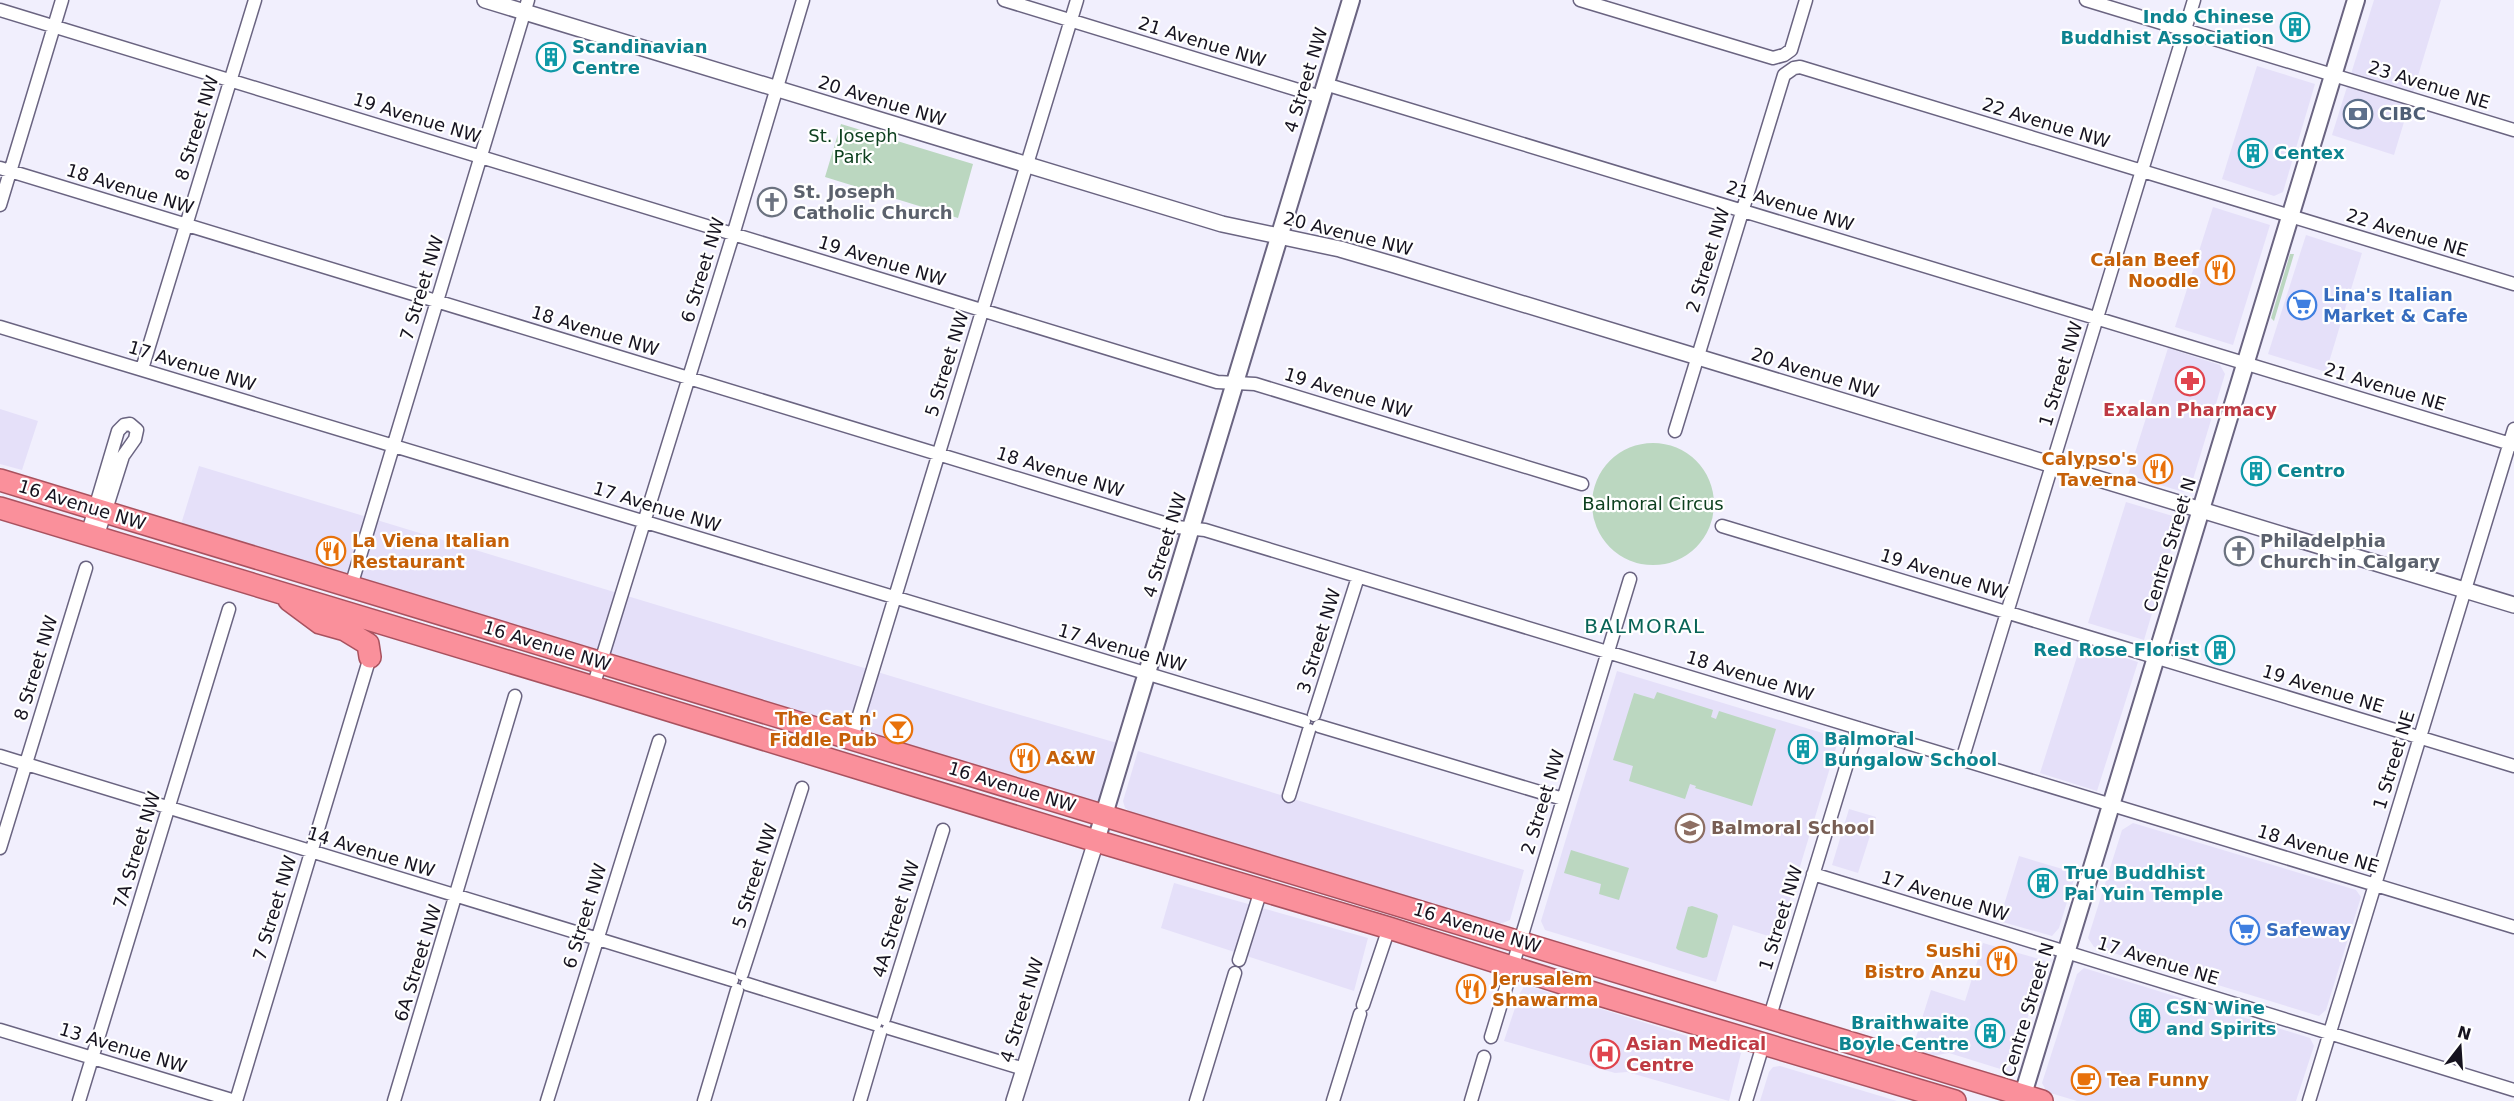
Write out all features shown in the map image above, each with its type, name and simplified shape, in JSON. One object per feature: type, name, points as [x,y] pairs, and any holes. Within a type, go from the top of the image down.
[{"type":"highway","name":"16 Avenue NW","points":[[0,480],[1770,1017],[2029,1099]]},
{"type":"highway","name":"16 Avenue NW","points":[[0,508],[1096,842],[1389,928],[1763,1045],[1954,1101]]},
{"type":"highway","points":[[279,592],[320,623],[358,637],[368,644],[370,657]]},
{"type":"main road","name":"4 Street NW","points":[[1096,842],[1351,0]]},
{"type":"main road","name":"Centre Street N","points":[[2029,1099],[2066,952],[2356,0]]},
{"type":"street","points":[[0,205],[5,170],[62,0]]},
{"type":"street","name":"8 Street NW","points":[[142,369],[255,0]]},
{"type":"street","name":"20 Avenue NW","points":[[485,0],[527,6],[776,89],[1222,224],[1395,265],[2514,606]]},
{"type":"street","name":"6 Street NW","points":[[593,687],[803,0]]},
{"type":"street","name":"21 Avenue NW","points":[[1004,0],[1070,21],[1323,90],[1742,210],[2245,364]]},
{"type":"street","name":"5 Street NW","points":[[852,738],[1077,0]]},
{"type":"street","points":[[1580,0],[1773,58],[1784,56],[1791,50],[1806,0]]},
{"type":"street","name":"23 Avenue NE","points":[[2086,0],[2514,130]]},
{"type":"street","name":"1 Street NW","points":[[1962,759],[2194,0]]},
{"type":"street","name":"7 Street NW","points":[[351,586],[527,6]]},
{"type":"street","name":"19 Avenue NW","points":[[0,10],[1217,382],[1256,384],[1582,484]]},
{"type":"street","name":"22 Avenue NW","points":[[1791,69],[1800,67],[2290,216]]},
{"type":"street","name":"2 Street NW","points":[[1675,430],[1784,75],[1791,69]]},
{"type":"street","name":"18 Avenue NW","points":[[5,170],[1177,527],[1205,530],[2111,805]]},
{"type":"street","name":"22 Avenue NE","points":[[2290,216],[2514,284]]},
{"type":"street","name":"17 Avenue NW","points":[[0,327],[1563,799]]},
{"type":"street","name":"21 Avenue NE","points":[[2245,364],[2512,444]]},
{"type":"street","points":[[92,536],[118,431],[124,425],[130,424],[137,430],[136,435],[123,456],[100,510]]},
{"type":"street","name":"1 Street NE","points":[[2309,1101],[2465,590],[2512,444],[2514,429]]},
{"type":"street","name":"19 Avenue NW","points":[[1722,526],[2156,658]]},
{"type":"street","name":"8 Street NW","points":[[0,848],[86,568]]},
{"type":"street","name":"3 Street NW","points":[[1289,796],[1358,577]]},
{"type":"street","name":"2 Street NW","points":[[1491,1037],[1630,579]]},
{"type":"street","name":"7A Street NW","points":[[79,1101],[229,609]]},
{"type":"street","name":"7 Street NW","points":[[236,1101],[370,657]]},
{"type":"street","name":"19 Avenue NE","points":[[2156,658],[2514,766]]},
{"type":"street","name":"6A Street NW","points":[[394,1101],[457,897],[515,696]]},
{"type":"street","name":"1 Street NW","points":[[1770,1017],[1858,728]]},
{"type":"street","name":"6 Street NW","points":[[547,1101],[659,741]]},
{"type":"street","name":"14 Avenue NW","points":[[0,756],[1024,1069]]},
{"type":"street","name":"5 Street NW","points":[[704,1101],[802,788]]},
{"type":"street","name":"18 Avenue NE","points":[[2111,805],[2514,927]]},
{"type":"street","name":"4A Street NW","points":[[860,1101],[943,830]]},
{"type":"street","name":"4 Street NW","points":[[1014,1101],[1096,842]]},
{"type":"street","name":"17 Avenue NW","points":[[1813,874],[2066,952]]},
{"type":"street","points":[[1239,960],[1261,890]]},
{"type":"street","points":[[1333,1101],[1389,928]]},
{"type":"street","name":"17 Avenue NE","points":[[2066,952],[2514,1090]]},
{"type":"street","points":[[1196,1101],[1235,973]]},
{"type":"street","name":"13 Avenue NW","points":[[0,1030],[236,1101]]},
{"type":"street","points":[[1746,1101],[1763,1045]]},
{"type":"street","points":[[1471,1101],[1484,1057]]},
{"type":"shaded area","points":[[2374,0],[2441,0],[2394,155],[2332,135]]},
{"type":"shaded area","points":[[2257,66],[2315,84],[2283,192],[2274,196],[2222,179]]},
{"type":"shaded area","points":[[2213,207],[2270,225],[2233,345],[2175,327]]},
{"type":"shaded area","points":[[2306,235],[2362,253],[2326,372],[2268,354]]},
{"type":"shaded area","points":[[2168,348],[2220,365],[2225,374],[2191,486],[2183,492],[2128,475]]},
{"type":"shaded area","points":[[0,409],[38,421],[22,470],[0,464]]},
{"type":"shaded area","points":[[199,466],[1124,745],[1103,814],[178,534]]},
{"type":"shaded area","points":[[2126,502],[2176,517],[2179,523],[2144,640],[2088,623]]},
{"type":"shaded area","points":[[2081,644],[2138,662],[2097,791],[2040,773]]},
{"type":"shaded area","name":"Balmoral School","points":[[1617,671],[1839,738],[1778,939],[1733,925],[1716,982],[1545,930],[1541,921]]},
{"type":"shaded area","points":[[1138,751],[1524,870],[1510,920],[1500,924],[1132,813],[1125,808],[1123,801]]},
{"type":"shaded area","points":[[1849,809],[1876,817],[1858,873],[1832,865]]},
{"type":"shaded area","points":[[2133,823],[2356,890],[2361,897],[2326,1010],[2319,1016],[2094,947],[2088,938],[2122,830]]},
{"type":"shaded area","points":[[2019,856],[2076,873],[2059,928],[2052,936],[1999,921]]},
{"type":"shaded area","points":[[1174,883],[1368,938],[1354,991],[1161,928]]},
{"type":"shaded area","points":[[1983,943],[2046,961],[2010,1072],[1949,1053],[1932,1056],[1912,1050],[1931,990],[1965,1001]]},
{"type":"shaded area","points":[[2084,968],[2310,1038],[2314,1046],[2296,1101],[2077,1101],[2047,1092],[2042,1083],[2077,974]]},
{"type":"shaded area","points":[[1525,985],[1741,1053],[1729,1101],[1627,1072],[1615,1073],[1504,1041],[1520,993]]},
{"type":"shaded area","points":[[1780,1066],[1897,1101],[1760,1101],[1769,1072],[1773,1067]]},
{"type":"green space","name":"St. Joseph Park","points":[[841,124],[973,164],[958,218],[825,177]]},
{"type":"green space","points":[[2290,254],[2294,254],[2274,321],[2271,318]]},
{"type":"green space","name":"Balmoral Circus","points":[[1653,443],[1676,448],[1687,453],[1696,461],[1704,470],[1709,481],[1714,504],[1709,527],[1704,538],[1696,547],[1687,555],[1676,560],[1653,565],[1630,560],[1619,555],[1610,547],[1602,538],[1597,527],[1592,504],[1597,481],[1602,470],[1610,461],[1619,453],[1630,448]]},
{"type":"green space","points":[[1657,692],[1713,710],[1711,717],[1716,719],[1719,711],[1776,729],[1752,806],[1695,788],[1696,786],[1690,784],[1685,799],[1629,781],[1633,766],[1613,760],[1634,693],[1654,699]]},
{"type":"green space","points":[[1571,850],[1629,868],[1619,900],[1599,894],[1601,884],[1564,873]]},
{"type":"green space","points":[[1692,906],[1718,916],[1707,957],[1703,958],[1676,948],[1688,907]]},
{"type":"place","name":"Indo Chinese Buddhist Association","points":[[2295,27]]},
{"type":"place","name":"Scandinavian Centre","points":[[551,57]]},
{"type":"place","name":"CIBC","points":[[2358,114]]},
{"type":"place","name":"Centex","points":[[2253,153]]},
{"type":"place","name":"St. Joseph Catholic Church","points":[[772,202]]},
{"type":"place","name":"Calan Beef Noodle","points":[[2220,270]]},
{"type":"place","name":"Lina's Italian Market & Cafe","points":[[2302,305]]},
{"type":"place","name":"Exalan Pharmacy","points":[[2190,381]]},
{"type":"place","name":"Calypso's Taverna","points":[[2158,469]]},
{"type":"place","name":"Centro","points":[[2256,471]]},
{"type":"place","name":"La Viena Italian Restaurant","points":[[331,551]]},
{"type":"place","name":"Philadelphia Church in Calgary","points":[[2239,551]]},
{"type":"place","name":"Red Rose Florist","points":[[2220,650]]},
{"type":"place","name":"The Cat n' Fiddle Pub","points":[[898,729]]},
{"type":"place","name":"Balmoral Bungalow School","points":[[1803,749]]},
{"type":"place","name":"A&W","points":[[1025,758]]},
{"type":"place","name":"Balmoral School","points":[[1690,828]]},
{"type":"place","name":"True Buddhist Pai Yuin Temple","points":[[2043,883]]},
{"type":"place","name":"Safeway","points":[[2245,930]]},
{"type":"place","name":"Sushi Bistro Anzu","points":[[2002,961]]},
{"type":"place","name":"Jerusalem Shawarma","points":[[1471,989]]},
{"type":"place","name":"CSN Wine and Spirits","points":[[2145,1018]]},
{"type":"place","name":"Braithwaite Boyle Centre","points":[[1990,1033]]},
{"type":"place","name":"Asian Medical Centre","points":[[1605,1054]]},
{"type":"place","name":"Tea Funny","points":[[2086,1080]]},
{"type":"district","name":"BALMORAL","points":[[1645,626]]}]
